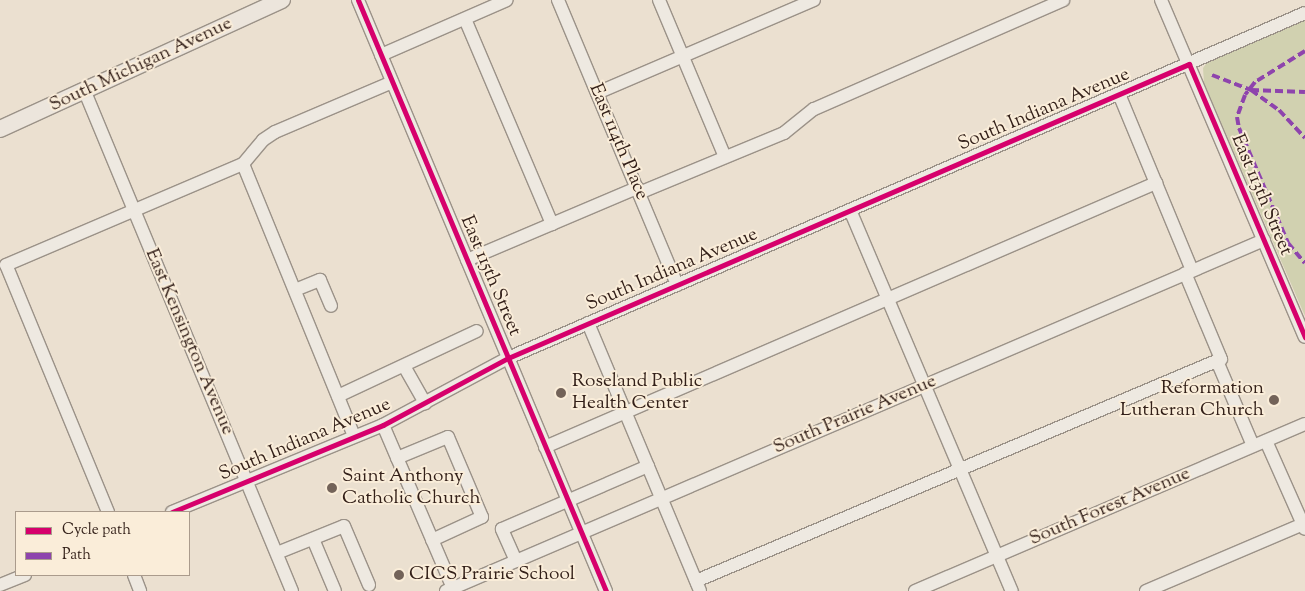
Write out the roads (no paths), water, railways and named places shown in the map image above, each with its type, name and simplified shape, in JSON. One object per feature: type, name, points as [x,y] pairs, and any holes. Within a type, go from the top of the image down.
[{"type":"main road","name":"South Michigan Avenue","points":[[0,129],[86,92],[282,0]]},
{"type":"street","name":"East 115th Street","points":[[358,0],[606,591]]},
{"type":"street","points":[[381,55],[507,0]]},
{"type":"street","name":"East 114th Place","points":[[558,0],[677,285]]},
{"type":"street","points":[[659,0],[725,157]]},
{"type":"street","points":[[597,93],[814,0]]},
{"type":"street","points":[[467,260],[552,224],[784,133],[814,109],[1062,0]]},
{"type":"street","name":"East 113th Street","points":[[1161,0],[1305,337]]},
{"type":"street","name":"South Indiana Avenue","points":[[174,511],[382,425],[508,358],[1305,13]]},
{"type":"street","points":[[465,19],[552,224]]},
{"type":"street","points":[[108,511],[6,265],[243,164],[263,140],[275,132],[392,82]]},
{"type":"street","name":"East Kensington Avenue","points":[[86,92],[292,591]]},
{"type":"street","points":[[588,323],[662,498],[696,587],[960,468],[1221,359],[1156,182],[1119,94]]},
{"type":"street","points":[[243,164],[354,436]]},
{"type":"street","points":[[545,447],[1156,182]]},
{"type":"street","points":[[850,210],[1012,591]]},
{"type":"street","name":"South Prairie Avenue","points":[[451,590],[1264,240]]},
{"type":"street","points":[[295,290],[320,280],[330,306]]},
{"type":"street","points":[[338,396],[477,331]]},
{"type":"street","points":[[1217,361],[1253,446]]},
{"type":"street","points":[[404,366],[424,403]]},
{"type":"street","name":"South Forest Avenue","points":[[915,591],[1305,424]]},
{"type":"street","points":[[382,425],[432,540],[451,590]]},
{"type":"street","points":[[397,458],[448,437],[482,517],[432,540]]},
{"type":"street","points":[[1146,591],[1304,526],[1266,441]]},
{"type":"street","points":[[516,561],[502,529],[648,466]]},
{"type":"street","points":[[277,553],[344,526],[369,585]]},
{"type":"street","points":[[313,539],[334,591]]},
{"type":"street","points":[[0,585],[22,576]]},
{"type":"street","points":[[134,576],[140,591]]},
{"type":"place","name":"Roseland Public Health Center","points":[[561,393]]},
{"type":"place","name":"Reformation Lutheran Church","points":[[1274,400]]},
{"type":"place","name":"Saint Anthony Catholic Church","points":[[332,488]]},
{"type":"place","name":"CICS Prairie School","points":[[399,575]]}]
